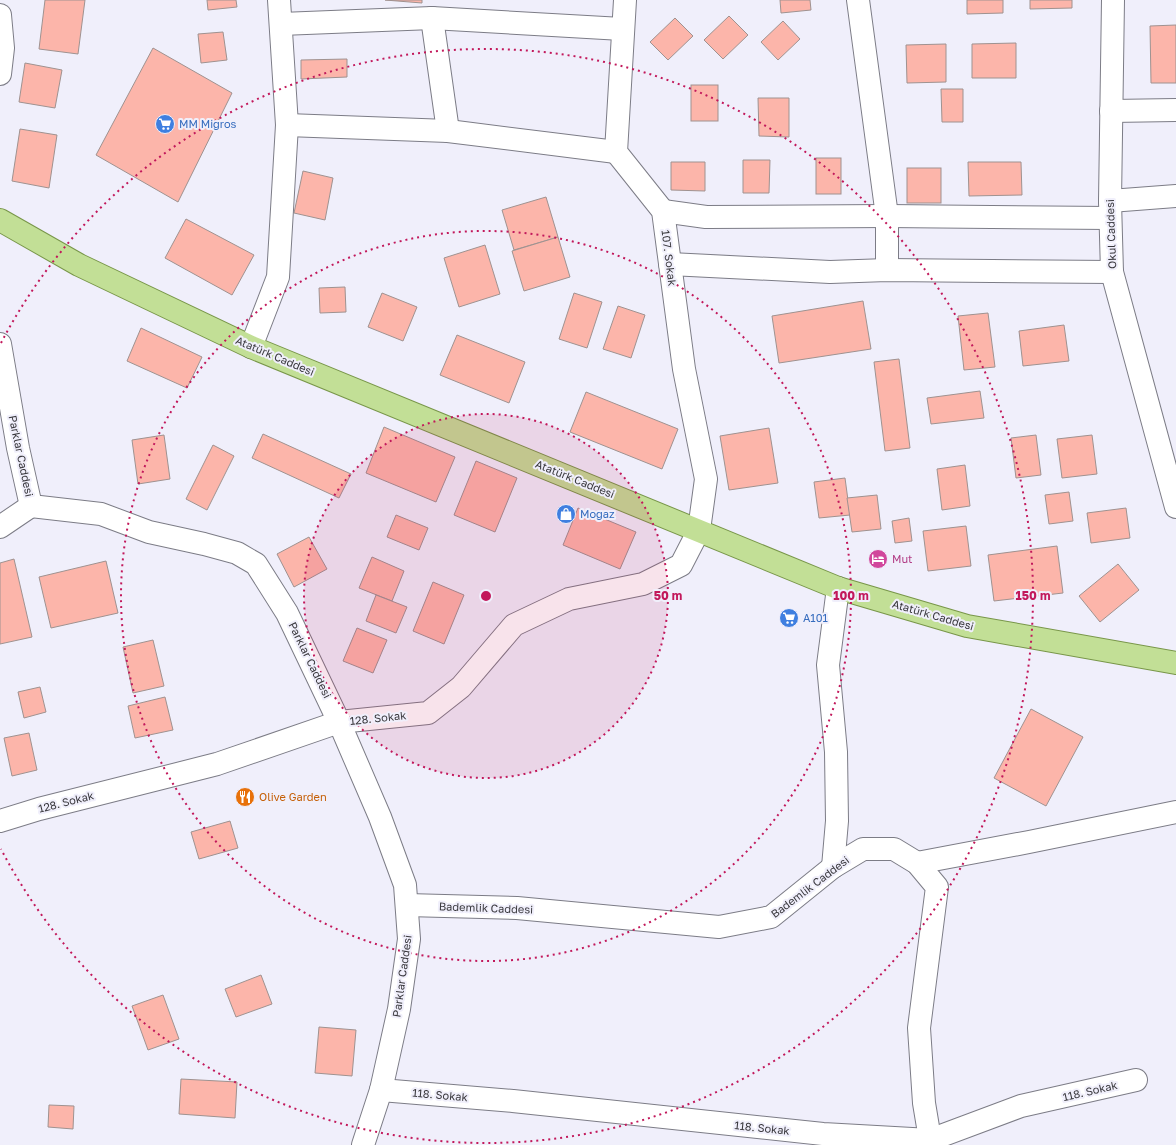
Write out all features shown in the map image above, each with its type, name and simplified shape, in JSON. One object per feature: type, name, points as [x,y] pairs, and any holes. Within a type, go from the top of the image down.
[{"type":"main road","name":"Atatürk Caddesi","points":[[0,223],[79,265],[252,347],[838,588],[967,626],[1176,663]]},
{"type":"street","points":[[252,347],[278,277],[287,124],[279,0]]},
{"type":"street","points":[[624,0],[616,152],[663,211],[706,216],[887,216],[1110,210],[1176,196]]},
{"type":"street","points":[[858,0],[887,216],[887,270]]},
{"type":"street","name":"Okul Caddesi","points":[[1113,0],[1110,210],[1112,272],[1176,507]]},
{"type":"street","points":[[0,15],[3,48],[0,74]]},
{"type":"street","points":[[281,24],[432,18],[622,28]]},
{"type":"street","points":[[432,18],[448,131]]},
{"type":"street","points":[[1111,111],[1176,110]]},
{"type":"street","points":[[287,124],[448,131],[616,152]]},
{"type":"street","name":"107. Sokak","points":[[663,211],[684,369],[706,479],[699,530]]},
{"type":"street","points":[[670,264],[830,272],[887,270],[1112,272]]},
{"type":"street","name":"Parklar Caddesi","points":[[0,344],[18,448],[31,506],[101,514],[148,532],[237,553],[256,564],[287,613],[340,722],[380,817],[405,885],[409,939],[399,1010],[381,1090],[363,1145]]},
{"type":"street","points":[[0,527],[31,506]]},
{"type":"street","name":"128. Sokak","points":[[0,821],[39,809],[217,764],[340,722],[428,713],[461,687],[514,625],[569,599],[643,584],[681,566],[699,530]]},
{"type":"street","points":[[833,867],[837,821],[836,752],[828,665],[838,588]]},
{"type":"street","points":[[917,862],[1029,842],[1176,812]]},
{"type":"street","name":"Bademlik Caddesi","points":[[407,905],[517,908],[719,927],[771,918],[833,867],[863,849],[894,849],[917,862],[937,887],[919,1028],[924,1103],[931,1142]]},
{"type":"street","name":"118. Sokak","points":[[381,1090],[513,1101],[822,1134],[931,1142],[1021,1106],[1136,1080]]},
{"type":"building","points":[[45,0],[85,0],[78,54],[39,49]]},
{"type":"building","points":[[207,0],[236,0],[237,7],[208,10]]},
{"type":"building","points":[[385,0],[422,0],[422,3]]},
{"type":"building","points":[[780,0],[810,0],[811,10],[781,13]]},
{"type":"building","points":[[967,0],[1003,0],[1003,13],[967,14]]},
{"type":"building","points":[[1030,0],[1072,0],[1072,8],[1030,9]]},
{"type":"building","points":[[729,16],[748,35],[723,59],[704,40]]},
{"type":"building","points":[[675,18],[693,36],[668,60],[650,42]]},
{"type":"building","points":[[783,21],[800,39],[778,60],[761,42]]},
{"type":"building","points":[[1176,25],[1176,83],[1151,83],[1150,26]]},
{"type":"building","points":[[223,32],[227,60],[201,63],[198,34]]},
{"type":"building","points":[[1016,43],[1016,78],[972,78],[972,44]]},
{"type":"building","points":[[946,44],[946,82],[907,83],[906,45]]},
{"type":"building","name":"MM Migros","points":[[153,48],[232,93],[178,202],[96,155]]},
{"type":"building","points":[[347,59],[347,77],[301,79],[301,60]]},
{"type":"building","points":[[25,63],[62,70],[55,108],[19,102]]},
{"type":"building","points":[[691,85],[718,85],[718,121],[691,121]]},
{"type":"building","points":[[941,89],[963,89],[963,122],[942,122]]},
{"type":"building","points":[[758,98],[789,98],[789,137],[759,136]]},
{"type":"building","points":[[20,129],[57,135],[49,188],[12,181]]},
{"type":"building","points":[[816,158],[841,158],[841,194],[816,194]]},
{"type":"building","points":[[743,160],[770,160],[769,193],[743,193]]},
{"type":"building","points":[[671,162],[705,162],[705,191],[671,190]]},
{"type":"building","points":[[968,162],[1021,162],[1022,195],[969,196]]},
{"type":"building","points":[[907,168],[941,168],[941,203],[907,203]]},
{"type":"building","points":[[303,171],[333,178],[325,220],[294,213]]},
{"type":"building","points":[[546,197],[558,237],[514,250],[502,210]]},
{"type":"building","points":[[186,219],[254,255],[232,295],[165,258]]},
{"type":"building","points":[[558,237],[570,277],[524,291],[512,251]]},
{"type":"building","points":[[485,245],[500,294],[459,307],[444,258]]},
{"type":"building","points":[[345,287],[346,312],[320,313],[319,288]]},
{"type":"building","points":[[382,293],[417,307],[403,341],[368,327]]},
{"type":"building","points":[[574,293],[602,302],[587,348],[559,339]]},
{"type":"building","points":[[863,301],[871,349],[779,363],[772,316]]},
{"type":"building","points":[[618,306],[645,315],[631,358],[603,349]]},
{"type":"building","points":[[988,313],[995,367],[964,370],[958,316]]},
{"type":"building","points":[[1064,325],[1069,361],[1023,366],[1019,331]]},
{"type":"building","points":[[141,328],[202,357],[187,388],[127,361]]},
{"type":"building","points":[[457,335],[525,362],[509,403],[440,375]]},
{"type":"building","points":[[899,359],[910,448],[885,451],[874,362]]},
{"type":"building","points":[[980,391],[984,418],[931,424],[927,398]]},
{"type":"building","points":[[586,392],[678,429],[662,469],[570,432]]},
{"type":"building","points":[[384,427],[455,457],[436,502],[366,473]]},
{"type":"building","points":[[769,428],[778,483],[729,490],[720,436]]},
{"type":"building","points":[[263,434],[351,474],[339,498],[252,458]]},
{"type":"building","points":[[164,435],[170,479],[138,484],[132,440]]},
{"type":"building","points":[[1036,435],[1041,475],[1016,478],[1011,438]]},
{"type":"building","points":[[1092,435],[1097,474],[1062,478],[1057,439]]},
{"type":"building","points":[[213,445],[234,456],[207,510],[186,499]]},
{"type":"building","points":[[476,461],[517,478],[495,532],[454,515]]},
{"type":"building","points":[[965,465],[970,506],[942,510],[937,469]]},
{"type":"building","points":[[845,478],[850,515],[819,518],[814,482]]},
{"type":"building","points":[[1069,492],[1073,521],[1049,524],[1045,495]]},
{"type":"building","points":[[877,495],[881,529],[852,532],[847,498]]},
{"type":"building","points":[[578,508],[636,532],[620,569],[563,545]]},
{"type":"building","points":[[1126,508],[1130,538],[1091,543],[1087,513]]},
{"type":"building","points":[[396,515],[428,528],[419,550],[387,537]]},
{"type":"building","points":[[909,518],[912,541],[895,543],[892,521]]},
{"type":"building","points":[[966,526],[971,566],[928,571],[923,531]]},
{"type":"building","points":[[309,537],[327,569],[294,587],[277,554]]},
{"type":"building","points":[[1057,546],[1063,593],[994,601],[988,555]]},
{"type":"building","points":[[372,557],[404,571],[392,601],[359,588]]},
{"type":"building","points":[[14,559],[32,637],[0,644],[0,563]]},
{"type":"building","points":[[106,561],[118,613],[51,628],[39,577]]},
{"type":"building","points":[[1118,564],[1139,590],[1100,622],[1079,596]]},
{"type":"building","points":[[433,582],[464,595],[444,644],[413,631]]},
{"type":"building","points":[[376,595],[407,607],[396,633],[366,621]]},
{"type":"building","points":[[357,628],[387,640],[373,673],[343,661]]},
{"type":"building","points":[[153,640],[164,686],[133,693],[123,647]]},
{"type":"building","points":[[40,687],[46,712],[24,718],[18,692]]},
{"type":"building","points":[[165,697],[173,730],[135,738],[128,706]]},
{"type":"building","points":[[1031,709],[1083,737],[1046,806],[994,778]]},
{"type":"building","points":[[29,733],[37,770],[12,776],[4,738]]},
{"type":"building","points":[[230,821],[238,848],[199,859],[191,832]]},
{"type":"building","points":[[261,975],[272,1004],[236,1017],[225,989]]},
{"type":"building","points":[[163,995],[179,1039],[148,1050],[132,1006]]},
{"type":"building","points":[[319,1027],[356,1030],[352,1076],[315,1073]]},
{"type":"building","points":[[181,1079],[237,1082],[235,1118],[179,1114]]},
{"type":"building","points":[[49,1105],[74,1106],[73,1129],[48,1127]]},
{"type":"place","name":"MM Migros","points":[[165,124]]},
{"type":"place","name":"Mogaz","points":[[566,514]]},
{"type":"place","name":"Mut","points":[[878,559]]},
{"type":"place","name":"A101","points":[[789,618]]},
{"type":"place","name":"Olive Garden","points":[[245,797]]}]
